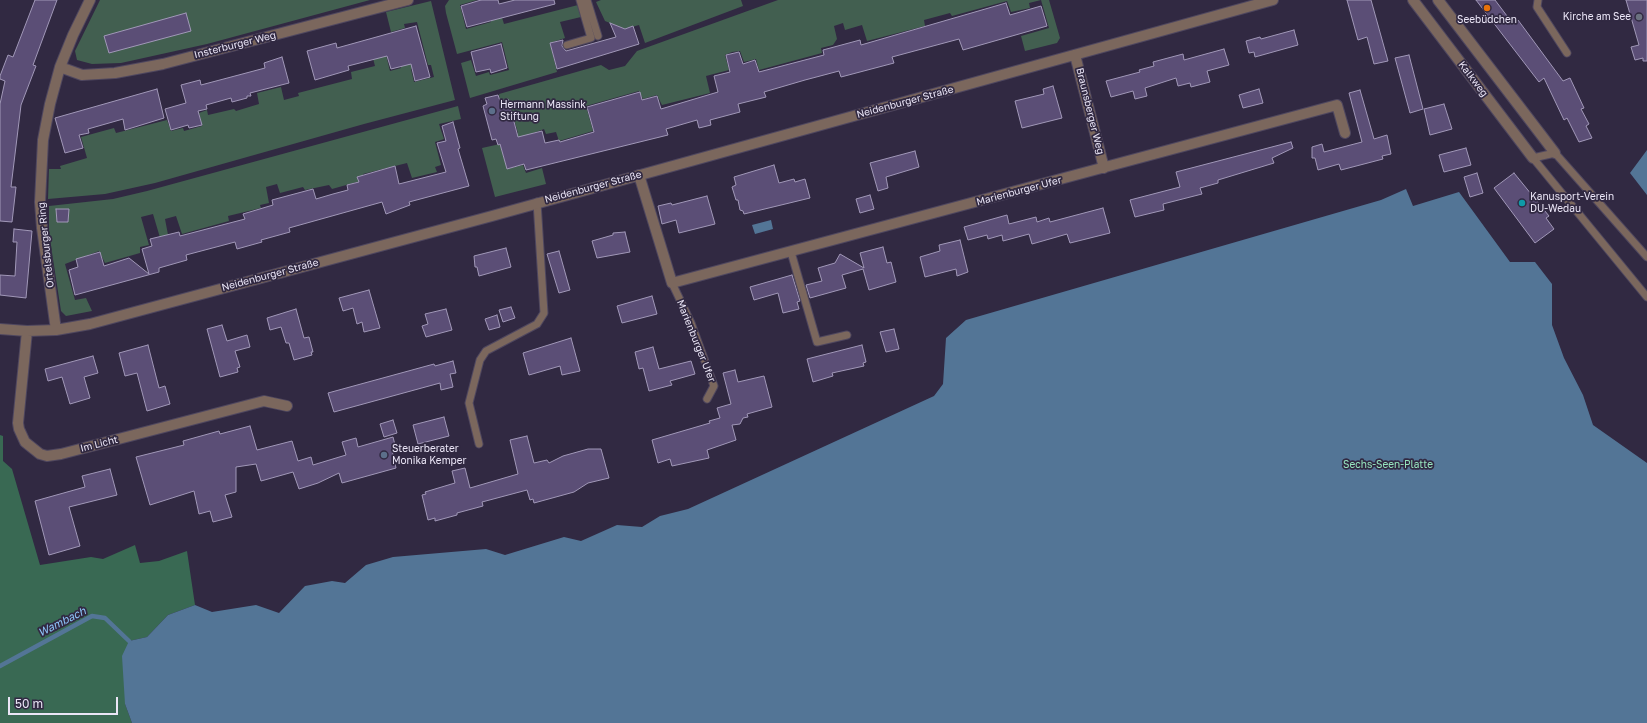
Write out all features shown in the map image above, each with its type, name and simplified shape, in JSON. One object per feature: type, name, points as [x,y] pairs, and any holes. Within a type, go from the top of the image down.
[{"type":"street","name":"Ortelsburger Ring","points":[[56,330],[42,228],[40,202],[43,140],[50,104],[60,67],[73,35],[90,0]]},
{"type":"street","name":"Insterburger Weg","points":[[60,67],[82,75],[115,73],[170,62],[408,0]]},
{"type":"street","name":"Neidenburger Straße","points":[[0,329],[26,331],[56,330],[90,324],[168,304],[1273,0]]},
{"type":"street","name":"Kalkweg","points":[[1413,0],[1533,158]]},
{"type":"street","name":"Kalkweg","points":[[1438,0],[1555,153]]},
{"type":"street","name":"Braunsberger Weg","points":[[1075,55],[1104,168]]},
{"type":"street","name":"Marienburger Ufer","points":[[638,175],[672,283],[1337,105],[1345,133]]},
{"type":"street","name":"Im Licht","points":[[26,331],[18,423],[26,442],[34,451],[47,456],[264,401],[287,406]]},
{"type":"lane","points":[[567,45],[590,38],[580,0]]},
{"type":"lane","points":[[587,0],[598,36]]},
{"type":"lane","points":[[1538,0],[1537,7],[1567,53]]},
{"type":"lane","points":[[1533,158],[1555,153]]},
{"type":"lane","name":"Kalkweg","points":[[1555,153],[1647,257]]},
{"type":"lane","name":"Kalkweg","points":[[1533,158],[1647,297]]},
{"type":"lane","name":"Neidenburger Straße","points":[[479,444],[469,403],[480,360],[486,351],[537,324],[544,313],[537,202]]},
{"type":"lane","points":[[791,252],[818,342],[847,335]]},
{"type":"lane","name":"Marienburger Ufer","points":[[672,283],[691,323],[714,386],[707,399]]},
{"type":"green space","points":[[100,0],[370,0],[207,44],[121,63],[92,64],[77,60],[75,51]]},
{"type":"green space","points":[[449,0],[477,0],[460,5],[466,29],[491,22],[489,10],[499,8],[504,24],[578,5],[581,17],[560,22],[565,38],[550,43],[557,72],[470,98],[461,63],[471,60],[476,76],[489,72],[490,75],[509,70],[502,42],[457,54],[446,13],[445,6]]},
{"type":"green space","points":[[601,0],[741,0],[743,6],[645,43],[639,25],[625,29],[605,21],[596,2]]},
{"type":"green space","points":[[778,0],[1041,0],[1029,3],[1030,8],[1011,12],[1007,1],[952,16],[950,13],[924,20],[925,26],[867,41],[862,25],[845,30],[843,23],[834,26],[837,39],[833,45],[821,48],[822,53],[759,70],[756,59],[744,62],[740,51],[732,52],[725,55],[729,70],[706,76],[710,93],[662,105],[657,95],[643,99],[639,91],[586,106],[593,131],[559,141],[556,132],[546,134],[544,129],[512,141],[510,136],[518,133],[508,99],[500,101],[499,94],[601,65],[609,70],[625,66],[637,51]]},
{"type":"green space","points":[[1041,0],[1049,0],[1060,38],[1057,43],[1025,51],[1021,36],[1049,28]]},
{"type":"green space","points":[[431,1],[455,100],[155,183],[105,194],[48,199],[49,169],[61,169],[60,166],[87,158],[81,137],[114,128],[116,133],[167,120],[171,131],[183,128],[184,131],[202,126],[199,113],[207,110],[208,115],[234,109],[236,111],[259,104],[257,93],[281,87],[284,100],[299,96],[298,93],[352,79],[351,72],[375,66],[371,51],[384,47],[390,71],[401,68],[396,44],[415,67],[411,69],[414,82],[434,77],[431,65],[428,65],[417,22],[404,24],[405,28],[391,32],[386,12]]},
{"type":"green space","points":[[458,106],[461,119],[439,124],[444,139],[435,142],[441,165],[435,167],[437,172],[412,178],[407,163],[363,174],[364,180],[332,189],[329,185],[305,190],[303,187],[280,193],[277,184],[266,187],[269,203],[260,205],[261,208],[228,216],[229,221],[182,234],[176,216],[165,219],[169,240],[161,241],[153,214],[141,217],[149,245],[140,247],[140,253],[105,263],[99,251],[65,264],[75,300],[86,298],[92,311],[66,316],[61,311],[49,233],[49,206],[113,199],[147,191]]},
{"type":"green space","points":[[500,144],[507,169],[523,165],[526,173],[542,168],[546,184],[495,197],[482,148]]},
{"type":"green space","points":[[0,435],[3,436],[3,461],[12,469],[40,565],[91,557],[103,559],[135,545],[140,563],[159,561],[187,551],[195,605],[168,615],[147,637],[129,641],[125,704],[132,723],[0,723]]},
{"type":"water","points":[[1647,150],[1647,195],[1630,173]]},
{"type":"water","name":"Sechs-Seen-Platte","points":[[1406,189],[1413,206],[1459,192],[1510,262],[1535,262],[1552,284],[1552,325],[1564,358],[1583,395],[1593,425],[1647,463],[1647,723],[132,723],[125,704],[122,656],[129,641],[147,637],[168,615],[195,605],[212,612],[256,605],[279,613],[305,586],[332,581],[345,583],[366,565],[393,557],[486,549],[505,555],[564,537],[581,541],[617,525],[642,527],[660,516],[688,509],[934,396],[943,384],[946,338],[966,320],[1381,200]]},
{"type":"water","points":[[771,220],[773,229],[755,234],[752,225]]},
{"type":"building","points":[[35,0],[57,0],[33,65],[36,66],[21,105],[11,187],[16,187],[12,222],[0,221],[0,104],[5,81],[0,79],[0,76],[8,55],[13,57]]},
{"type":"building","points":[[481,0],[498,0],[499,4],[515,0],[554,0],[555,4],[467,27],[461,6]]},
{"type":"building","points":[[1347,0],[1371,0],[1388,61],[1374,64],[1367,37],[1358,40]]},
{"type":"building","points":[[1476,0],[1495,0],[1513,24],[1518,20],[1563,81],[1570,78],[1584,108],[1581,109],[1589,124],[1586,126],[1592,138],[1579,142],[1567,118],[1564,120],[1544,78],[1539,82]]},
{"type":"building","name":"Kirche am See","points":[[1626,0],[1647,0],[1647,61],[1643,61],[1643,58],[1635,60],[1631,47],[1639,45]]},
{"type":"building","points":[[1006,3],[1010,15],[1041,6],[1047,26],[963,50],[959,39],[892,57],[894,63],[841,77],[839,71],[805,80],[764,92],[766,97],[738,104],[740,112],[710,120],[711,125],[699,128],[697,120],[666,129],[668,135],[526,170],[524,164],[507,169],[500,144],[498,145],[496,139],[492,140],[483,106],[487,104],[485,98],[498,95],[500,101],[508,99],[518,137],[542,131],[545,143],[559,140],[560,142],[594,132],[587,107],[640,92],[642,100],[657,96],[661,109],[718,92],[714,76],[730,72],[726,55],[739,52],[743,64],[755,60],[759,72],[824,55],[823,50],[860,40],[861,45]]},
{"type":"building","points":[[186,13],[191,31],[109,53],[104,36]]},
{"type":"building","points":[[610,23],[625,29],[633,26],[639,44],[557,69],[550,43],[563,40],[562,46],[566,51],[616,37]]},
{"type":"building","points":[[416,26],[430,77],[415,81],[411,64],[391,69],[387,56],[348,66],[349,70],[315,80],[307,51],[336,43],[337,48]]},
{"type":"building","points":[[1294,30],[1298,45],[1255,57],[1254,52],[1249,53],[1246,41],[1260,37],[1261,39]]},
{"type":"building","points":[[501,44],[507,68],[491,73],[490,69],[476,72],[471,52]]},
{"type":"building","points":[[1224,49],[1229,65],[1207,71],[1210,82],[1191,87],[1190,83],[1178,86],[1176,78],[1145,88],[1147,96],[1135,99],[1133,91],[1111,97],[1106,81],[1140,72],[1139,70],[1154,66],[1153,62],[1183,54],[1184,60]]},
{"type":"building","points":[[1409,55],[1423,109],[1410,113],[1395,58]]},
{"type":"building","points":[[282,57],[289,83],[250,93],[251,96],[247,96],[247,98],[232,102],[231,98],[206,105],[207,109],[198,111],[202,125],[189,128],[188,125],[171,130],[165,109],[186,103],[181,85],[200,80],[201,85],[265,68],[264,63]]},
{"type":"building","points":[[1053,86],[1062,118],[1022,128],[1015,101],[1044,94],[1043,89]]},
{"type":"building","points":[[157,89],[164,118],[125,130],[123,119],[88,129],[89,133],[79,135],[83,148],[65,153],[55,118]]},
{"type":"building","points":[[1259,89],[1263,103],[1243,108],[1239,95]]},
{"type":"building","points":[[1360,90],[1374,139],[1387,135],[1391,154],[1382,156],[1383,159],[1341,170],[1339,164],[1318,170],[1315,158],[1312,158],[1312,147],[1322,144],[1324,152],[1362,142],[1349,93]]},
{"type":"building","points":[[1444,104],[1452,129],[1430,135],[1424,109]]},
{"type":"building","points":[[453,122],[460,148],[458,149],[469,186],[409,202],[410,205],[386,214],[382,202],[289,228],[290,232],[261,240],[262,242],[237,249],[235,242],[186,255],[187,260],[159,268],[159,272],[75,295],[69,270],[78,267],[76,259],[100,252],[104,266],[129,258],[149,274],[142,249],[152,246],[150,239],[179,232],[180,236],[245,219],[243,214],[273,205],[272,200],[313,189],[316,199],[348,190],[347,185],[359,182],[357,177],[395,166],[399,184],[446,172],[437,143],[446,141],[442,126]]},
{"type":"building","points":[[1291,142],[1293,148],[1272,158],[1274,163],[1218,180],[1218,183],[1200,188],[1202,194],[1163,204],[1164,210],[1135,217],[1130,200],[1180,187],[1176,172]]},
{"type":"building","points":[[1466,148],[1471,165],[1444,172],[1439,155]]},
{"type":"building","points":[[915,151],[919,167],[886,177],[888,188],[878,191],[870,163]]},
{"type":"building","points":[[774,165],[779,183],[794,179],[795,182],[805,179],[810,198],[744,214],[743,211],[740,210],[738,200],[736,200],[732,187],[736,185],[734,177]]},
{"type":"building","points":[[1477,173],[1483,193],[1470,197],[1464,177]]},
{"type":"building","name":"Kanusport-Verein DU-Wedau","points":[[1514,173],[1549,216],[1546,218],[1554,229],[1535,243],[1494,188]]},
{"type":"building","points":[[870,195],[874,209],[860,213],[856,199]]},
{"type":"building","points":[[707,196],[715,224],[679,233],[676,220],[662,224],[658,206],[671,203],[672,205]]},
{"type":"building","points":[[1103,208],[1110,233],[1070,243],[1067,234],[1032,244],[1029,234],[1003,241],[1002,235],[988,239],[987,235],[968,240],[964,227],[1007,215],[1009,224],[1036,217],[1037,222],[1049,218],[1050,222]]},
{"type":"building","points":[[56,209],[69,209],[68,222],[57,222]]},
{"type":"building","points":[[14,229],[32,231],[26,298],[0,295],[0,275],[15,276],[17,242],[13,242]]},
{"type":"building","points":[[625,232],[630,252],[597,258],[592,241],[613,235],[613,233]]},
{"type":"building","points":[[960,240],[968,272],[957,276],[956,269],[925,277],[920,257],[940,251],[939,245]]},
{"type":"building","points":[[883,247],[887,263],[891,262],[896,282],[869,290],[863,269],[842,275],[846,288],[810,298],[806,285],[822,281],[818,268],[835,263],[840,254],[864,268],[860,253]]},
{"type":"building","points":[[506,248],[511,267],[479,276],[477,267],[475,267],[474,256]]},
{"type":"building","points":[[559,251],[570,290],[559,293],[547,254]]},
{"type":"building","points":[[792,275],[800,301],[797,302],[799,309],[783,313],[778,293],[754,300],[750,287]]},
{"type":"building","points":[[369,290],[380,328],[364,332],[362,322],[357,324],[353,308],[343,311],[339,298]]},
{"type":"building","points":[[652,296],[657,314],[622,323],[617,306]]},
{"type":"building","points":[[511,307],[515,318],[503,322],[499,310]]},
{"type":"building","points":[[296,309],[304,338],[309,337],[313,352],[311,352],[312,355],[294,360],[289,343],[286,343],[281,327],[270,330],[267,318]]},
{"type":"building","points":[[446,309],[452,330],[426,337],[422,326],[428,324],[425,314]]},
{"type":"building","points":[[497,315],[500,327],[489,330],[485,319]]},
{"type":"building","points":[[222,325],[227,341],[247,335],[250,347],[235,351],[240,367],[237,368],[238,372],[220,377],[207,329]]},
{"type":"building","points":[[894,329],[899,349],[886,352],[880,332]]},
{"type":"building","points":[[571,338],[580,371],[562,375],[560,366],[529,375],[523,353]]},
{"type":"building","points":[[148,345],[159,388],[165,386],[170,404],[147,411],[137,373],[125,376],[119,353]]},
{"type":"building","points":[[862,345],[866,362],[863,363],[864,366],[832,373],[833,376],[813,382],[807,359]]},
{"type":"building","points":[[653,347],[659,369],[691,361],[695,374],[670,381],[672,385],[649,391],[643,368],[639,369],[635,352]]},
{"type":"building","points":[[93,356],[98,373],[84,377],[90,398],[70,404],[62,377],[48,381],[45,369]]},
{"type":"building","points":[[453,361],[456,373],[450,374],[453,387],[441,390],[440,383],[334,412],[328,393],[434,364],[435,366]]},
{"type":"building","points":[[735,370],[738,382],[764,376],[772,407],[747,414],[748,417],[743,418],[740,424],[732,425],[736,440],[707,450],[709,458],[672,466],[670,459],[658,463],[652,440],[710,423],[709,421],[720,418],[717,408],[731,404],[723,373]]},
{"type":"building","points":[[444,417],[449,436],[418,444],[413,425]]},
{"type":"building","points":[[393,420],[397,433],[384,437],[380,424]]},
{"type":"building","points":[[250,426],[257,450],[292,441],[298,461],[311,457],[313,465],[346,455],[342,442],[356,438],[358,447],[393,437],[396,449],[392,450],[396,468],[342,483],[339,473],[318,483],[299,489],[293,472],[261,481],[256,464],[236,467],[236,492],[225,495],[232,517],[213,522],[210,511],[199,514],[194,491],[150,505],[136,457],[184,445],[183,441],[219,431],[220,434]]},
{"type":"building","points":[[527,436],[534,463],[547,460],[549,463],[563,456],[588,449],[601,449],[609,478],[588,483],[574,492],[534,503],[533,499],[530,500],[527,490],[482,502],[483,506],[457,513],[457,515],[435,521],[435,518],[428,520],[422,495],[426,494],[425,492],[455,483],[452,471],[465,468],[470,488],[518,474],[510,440]]},
{"type":"building","points":[[110,469],[117,495],[69,507],[80,546],[49,555],[35,501],[85,487],[82,476]]},
{"type":"waterway","name":"Wambach","points":[[0,666],[92,616],[105,618],[129,641]]},
{"type":"place","name":"Seebüdchen","points":[[1487,8]]},
{"type":"place","name":"Kirche am See","points":[[1639,17]]},
{"type":"place","name":"Hermann Massink Stiftung","points":[[492,111]]},
{"type":"place","name":"Kanusport-Verein DU-Wedau","points":[[1522,203]]},
{"type":"place","name":"Steuerberater Monika Kemper","points":[[384,455]]}]
